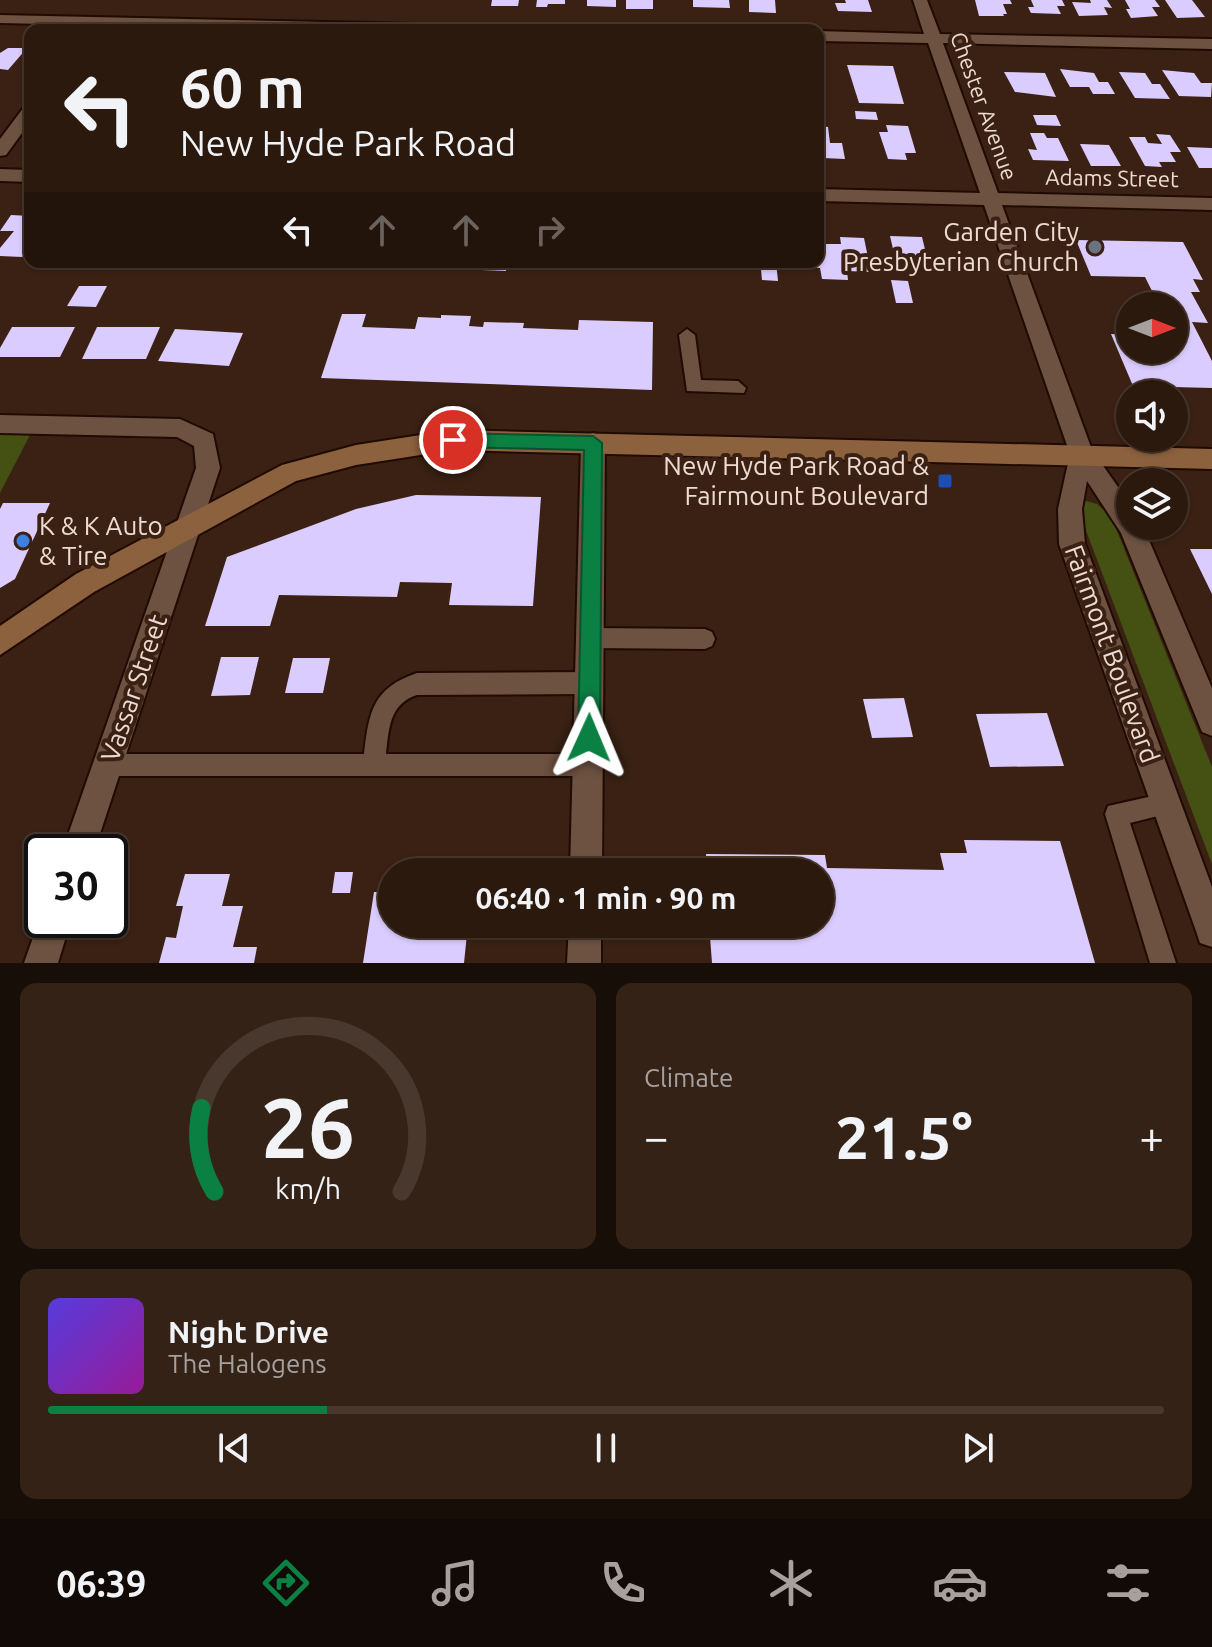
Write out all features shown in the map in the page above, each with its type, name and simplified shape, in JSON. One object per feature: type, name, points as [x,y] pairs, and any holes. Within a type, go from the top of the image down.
[{"type":"main road","points":[[0,642],[85,583],[290,472],[356,455],[453,440],[1212,459]]},
{"type":"street","points":[[95,24],[113,0]]},
{"type":"street","name":"Chester Avenue","points":[[920,0],[1082,454]]},
{"type":"street","points":[[0,19],[67,24]]},
{"type":"street","points":[[824,36],[1212,44]]},
{"type":"street","points":[[0,151],[24,119]]},
{"type":"street","points":[[0,175],[24,176]]},
{"type":"street","name":"Adams Street","points":[[824,195],[1212,204]]},
{"type":"street","name":"Vassar Street","points":[[0,424],[180,428],[205,441],[208,468],[84,834]]},
{"type":"street","points":[[586,858],[593,443]]},
{"type":"street","points":[[1082,454],[1116,504]]},
{"type":"street","name":"Fairmont Boulevard","points":[[1082,454],[1069,501],[1072,544],[1212,931]]},
{"type":"street","points":[[1136,540],[1212,722]]},
{"type":"street","points":[[41,963],[49,938]]},
{"type":"street","points":[[584,963],[585,938]]},
{"type":"lane","points":[[687,335],[693,386],[738,388]]},
{"type":"lane","points":[[590,638],[705,639]]},
{"type":"lane","points":[[374,765],[384,705],[393,693],[403,687],[417,684],[590,683]]},
{"type":"lane","points":[[108,765],[588,765]]},
{"type":"lane","points":[[1163,963],[1116,814],[1166,804]]},
{"type":"green space","points":[[0,431],[32,431],[0,493]]},
{"type":"green space","points":[[1086,501],[1097,504],[1111,516],[1116,540],[1121,540],[1212,767],[1212,864],[1079,512]]},
{"type":"building","points":[[492,0],[519,0],[518,6],[491,6]]},
{"type":"building","points":[[537,0],[565,0],[565,4],[536,7]]},
{"type":"building","points":[[587,0],[616,0],[616,7],[587,6]]},
{"type":"building","points":[[626,0],[653,0],[653,9],[626,9]]},
{"type":"building","points":[[693,0],[729,0],[730,8],[693,7]]},
{"type":"building","points":[[749,0],[775,0],[776,13],[749,12]]},
{"type":"building","points":[[845,0],[868,0],[872,12],[838,11],[835,3],[846,3]]},
{"type":"building","points":[[975,0],[1010,0],[1012,4],[1003,4],[1007,14],[1004,16],[979,16]]},
{"type":"building","points":[[1031,0],[1062,0],[1065,6],[1057,6],[1061,14],[1031,13],[1028,7],[1034,7]]},
{"type":"building","points":[[1090,0],[1107,0],[1112,8],[1104,7],[1108,15],[1079,16],[1072,2],[1091,3]]},
{"type":"building","points":[[1125,0],[1155,0],[1160,7],[1152,7],[1158,16],[1131,18]]},
{"type":"building","points":[[1165,0],[1192,0],[1205,17],[1177,18]]},
{"type":"building","points":[[8,48],[24,48],[8,70],[0,69],[0,53]]},
{"type":"building","points":[[847,65],[893,66],[904,104],[859,103]]},
{"type":"building","points":[[1060,69],[1094,73],[1099,82],[1108,82],[1115,94],[1093,94],[1089,87],[1070,87]]},
{"type":"building","points":[[1162,70],[1194,73],[1201,83],[1212,83],[1211,97],[1179,96]]},
{"type":"building","points":[[1004,72],[1045,73],[1056,97],[1015,92]]},
{"type":"building","points":[[1119,72],[1145,73],[1152,84],[1160,84],[1170,99],[1135,98]]},
{"type":"building","points":[[855,111],[876,112],[878,120],[856,119]]},
{"type":"building","points":[[1033,115],[1056,115],[1061,126],[1037,125]]},
{"type":"building","points":[[886,125],[908,126],[916,153],[905,153],[907,160],[888,159],[879,132],[888,132]]},
{"type":"building","points":[[824,127],[828,127],[830,143],[842,143],[845,159],[824,158]]},
{"type":"building","points":[[1030,133],[1044,133],[1047,138],[1058,138],[1069,161],[1033,160],[1028,149],[1037,150]]},
{"type":"building","points":[[1156,134],[1170,135],[1181,152],[1170,152],[1176,162],[1159,162],[1162,167],[1145,166],[1129,137],[1145,137],[1148,143],[1162,144]]},
{"type":"building","points":[[1080,144],[1109,145],[1121,166],[1091,166]]},
{"type":"building","points":[[1187,147],[1212,148],[1212,168],[1199,168]]},
{"type":"building","points":[[11,215],[24,216],[22,257],[0,256],[0,248],[14,231],[0,231]]},
{"type":"building","points":[[890,236],[922,237],[930,270],[916,270],[914,263],[896,262]]},
{"type":"building","points":[[840,237],[864,238],[871,272],[847,271],[848,280],[822,279],[820,268],[824,268],[824,244],[841,244]]},
{"type":"building","points":[[1076,240],[1183,242],[1203,280],[1193,279],[1200,292],[1191,292],[1208,323],[1192,322],[1212,361],[1212,388],[1188,387],[1188,380],[1130,380],[1124,364],[1188,364],[1188,292],[1152,292],[1145,277],[1091,276]]},
{"type":"building","points":[[481,268],[506,268],[506,271]]},
{"type":"building","points":[[744,268],[777,268],[778,281],[762,280],[761,269]]},
{"type":"building","points":[[891,280],[908,281],[913,303],[896,303]]},
{"type":"building","points":[[79,286],[107,286],[96,307],[67,306]]},
{"type":"building","points":[[342,314],[366,314],[362,327],[415,329],[418,317],[441,318],[441,315],[471,316],[469,326],[483,327],[484,322],[524,323],[523,328],[578,330],[579,320],[653,322],[652,390],[321,378]]},
{"type":"building","points":[[12,327],[75,327],[60,357],[0,357],[0,348]]},
{"type":"building","points":[[97,327],[160,327],[146,359],[82,359]]},
{"type":"building","points":[[175,329],[243,333],[229,366],[158,361]]},
{"type":"building","points":[[416,495],[541,497],[533,606],[449,605],[452,583],[400,582],[397,597],[279,595],[270,626],[205,626],[227,557],[356,509]]},
{"type":"building","points":[[3,503],[50,503],[15,579],[0,588],[0,509]]},
{"type":"building","points":[[1190,549],[1212,549],[1212,594]]},
{"type":"building","points":[[221,657],[259,657],[250,695],[211,696]]},
{"type":"building","points":[[293,658],[330,658],[323,693],[285,693]]},
{"type":"building","points":[[904,698],[913,737],[872,738],[863,699]]},
{"type":"building","points":[[1047,713],[1064,766],[990,767],[976,714]]},
{"type":"building","points":[[964,840],[1060,841],[1095,963],[712,963],[710,938],[834,938],[834,868],[944,870],[940,853],[967,853]]},
{"type":"building","points":[[706,854],[825,855],[825,858],[706,858]]},
{"type":"building","points":[[335,872],[353,872],[350,893],[332,893]]},
{"type":"building","points":[[185,874],[230,874],[222,906],[243,906],[233,947],[257,947],[254,963],[159,963],[166,937],[176,938],[183,906],[176,906]]},
{"type":"building","points":[[374,892],[378,892],[378,938],[467,938],[464,963],[363,963]]},
{"type":"place","name":"Garden City Presbyterian Church","points":[[1095,247]]},
{"type":"place","name":"New Hyde Park Road & Fairmount Boulevard","points":[[945,481]]},
{"type":"place","name":"K & K Auto & Tire","points":[[23,541]]},
{"type":"route","points":[[453,440],[593,443],[589,738]]}]
